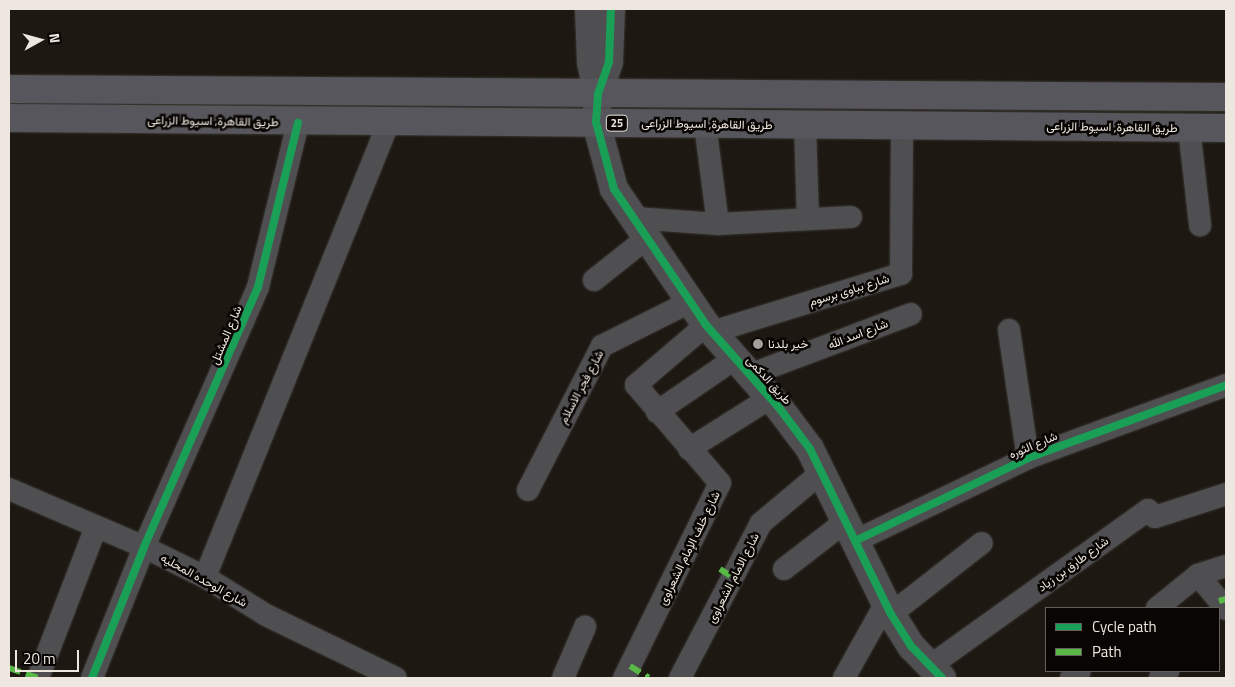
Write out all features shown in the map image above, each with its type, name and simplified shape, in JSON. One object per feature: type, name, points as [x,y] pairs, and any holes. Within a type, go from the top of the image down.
[{"type":"highway","points":[[9,89],[1226,97]]},
{"type":"highway","name":"طريق القاهرة, اسيوط الزراعى","points":[[9,118],[298,123],[390,121],[596,122],[1226,128]]},
{"type":"street","points":[[589,9],[600,45]]},
{"type":"street","points":[[600,45],[611,9]]},
{"type":"street","name":"طريق الدكمى","points":[[600,45],[605,78],[598,94],[596,122],[603,157],[614,188],[709,328],[796,428],[823,471],[888,609],[912,647],[936,672]]},
{"type":"street","points":[[205,577],[390,121]]},
{"type":"street","name":"شارع المشتل","points":[[92,678],[144,547],[258,287],[298,123]]},
{"type":"street","points":[[705,124],[718,224]]},
{"type":"street","points":[[805,124],[808,219]]},
{"type":"street","name":"شارع بباوى برسوم","points":[[709,328],[901,274],[902,125]]},
{"type":"street","points":[[1189,128],[1200,225]]},
{"type":"street","points":[[594,280],[641,228],[851,217]]},
{"type":"street","name":"شارع فجر الاسلام","points":[[528,490],[602,346],[690,302]]},
{"type":"street","name":"شارع اسد الله","points":[[657,412],[741,367],[912,314]]},
{"type":"street","name":"شارع خلف الإمام الشعراوى","points":[[624,678],[719,486],[717,478],[639,392],[636,383],[709,328]]},
{"type":"street","points":[[1008,330],[1028,458]]},
{"type":"street","name":"شارع الثوره","points":[[784,569],[851,531],[1028,458],[1226,385]]},
{"type":"street","points":[[689,449],[770,398]]},
{"type":"street","name":"شارع الامام الشعراوى","points":[[680,678],[761,523],[823,471]]},
{"type":"street","name":"شارع الوحده المحليه","points":[[9,489],[144,547],[205,577],[266,615],[396,678]]},
{"type":"street","name":"شارع طارق بن زياد","points":[[936,672],[1148,510],[1155,517],[1226,494]]},
{"type":"street","points":[[38,678],[96,527]]},
{"type":"street","points":[[844,678],[888,609],[982,542]]},
{"type":"street","points":[[1158,607],[1198,576],[1226,566]]},
{"type":"street","points":[[1198,576],[1226,609]]},
{"type":"street","points":[[563,678],[585,626]]},
{"type":"marked path","points":[[720,569],[734,578]]},
{"type":"marked path","points":[[1219,601],[1226,599]]},
{"type":"marked path","points":[[630,666],[649,678]]},
{"type":"marked path","points":[[9,668],[38,678]]},
{"type":"cycle path","points":[[611,9],[609,62],[598,94],[596,122],[614,189],[706,325],[780,409],[810,449],[891,614],[912,647],[942,678]]},
{"type":"cycle path","points":[[92,678],[144,547],[258,287],[298,123]]},
{"type":"cycle path","points":[[855,541],[1028,458],[1226,385]]},
{"type":"place","name":"خير بلدنا","points":[[758,344]]}]
